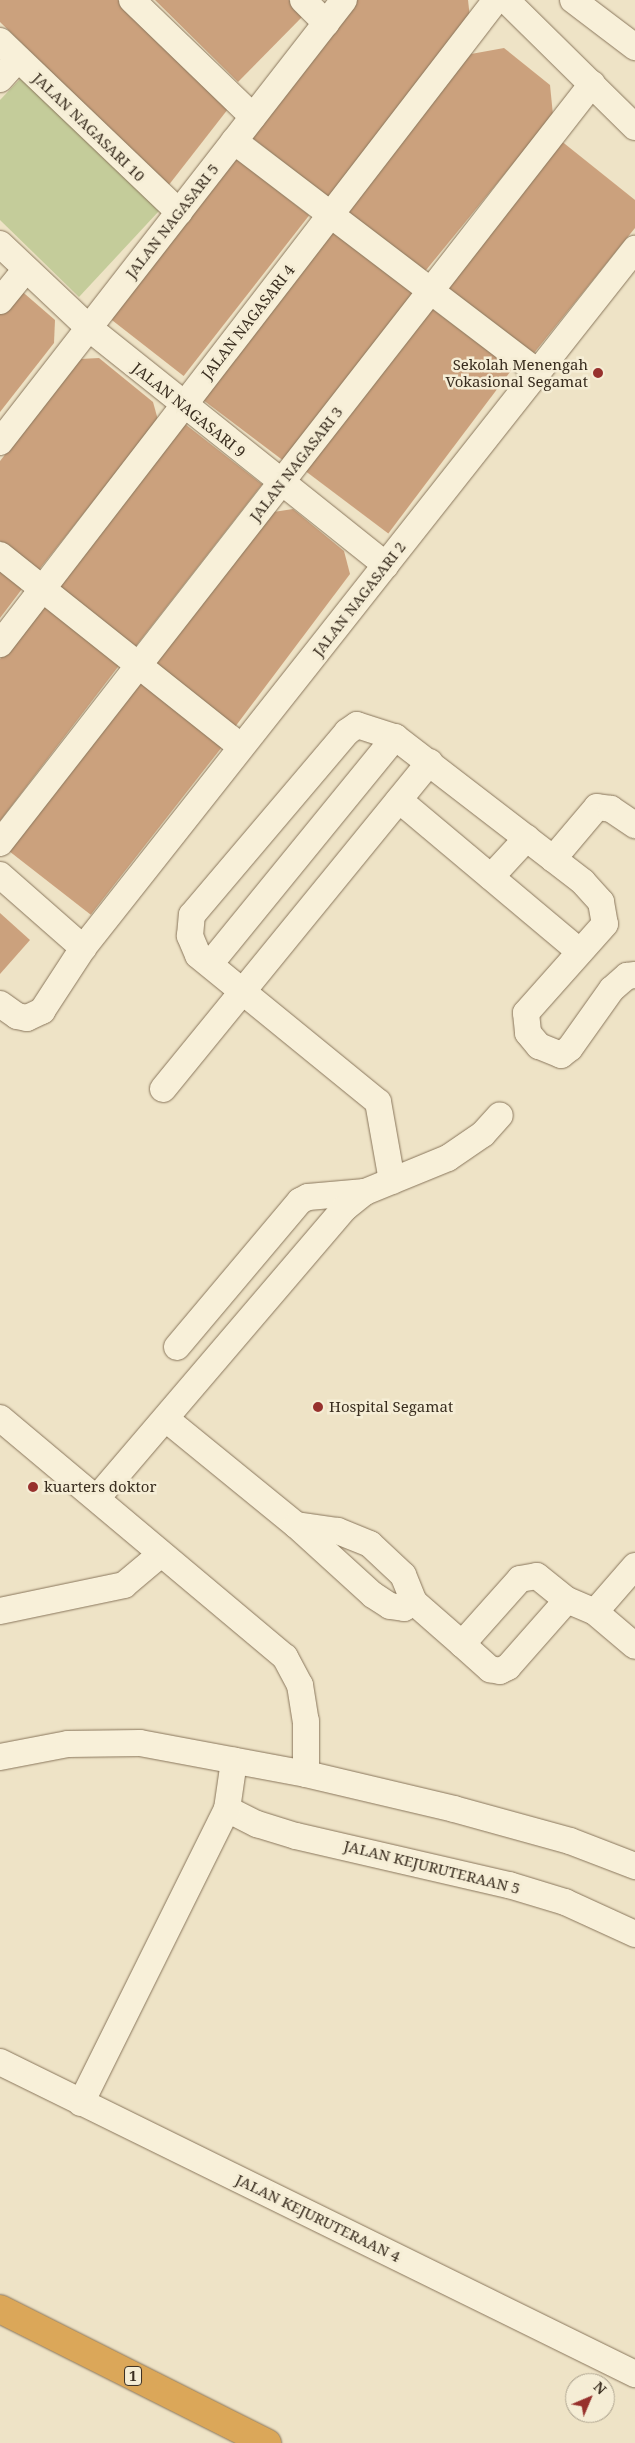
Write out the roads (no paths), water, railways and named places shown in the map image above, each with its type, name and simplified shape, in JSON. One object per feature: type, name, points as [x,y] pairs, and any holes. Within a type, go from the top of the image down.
[{"type":"highway","name":"1","points":[[0,2309],[267,2443]]},
{"type":"street","points":[[132,0],[253,117]]},
{"type":"street","points":[[303,0],[326,23]]},
{"type":"street","name":"JALAN NAGASARI 5","points":[[0,442],[344,0]]},
{"type":"street","name":"JALAN NAGASARI 4","points":[[0,644],[496,0]]},
{"type":"street","points":[[506,0],[635,127]]},
{"type":"street","points":[[573,0],[635,47]]},
{"type":"street","name":"JALAN NAGASARI 10","points":[[0,41],[178,212]]},
{"type":"street","points":[[0,79],[18,60]]},
{"type":"street","name":"JALAN NAGASARI 3","points":[[0,844],[592,84]]},
{"type":"street","points":[[234,141],[538,372]]},
{"type":"street","name":"JALAN NAGASARI 9","points":[[0,244],[89,328],[280,484],[386,565]]},
{"type":"street","name":"JALAN NAGASARI 2","points":[[0,1004],[17,1016],[35,1017],[83,948],[635,249]]},
{"type":"street","points":[[0,301],[26,269]]},
{"type":"street","points":[[0,555],[140,664],[242,748]]},
{"type":"street","points":[[392,1181],[378,1102],[198,955],[190,936],[192,915],[347,732],[357,725],[395,737],[553,858],[601,902],[605,924],[526,1013],[528,1034],[539,1046],[561,1055],[570,1048],[612,989],[627,976],[635,974]]},
{"type":"street","points":[[210,964],[395,737]]},
{"type":"street","points":[[163,1089],[430,762]]},
{"type":"street","points":[[399,800],[580,952]]},
{"type":"street","points":[[553,858],[597,807],[611,809],[635,825]]},
{"type":"street","points":[[491,877],[527,838]]},
{"type":"street","points":[[0,875],[83,948]]},
{"type":"street","points":[[177,1347],[300,1201],[308,1197],[365,1192],[448,1158],[483,1134],[500,1115]]},
{"type":"street","points":[[97,1498],[328,1226],[365,1192]]},
{"type":"street","points":[[0,1418],[285,1657],[300,1686],[306,1722],[306,1774]]},
{"type":"street","points":[[166,1419],[296,1525],[390,1606],[404,1608],[414,1602]]},
{"type":"street","points":[[296,1525],[338,1531],[370,1544],[403,1575],[414,1602],[490,1669],[500,1671],[508,1667],[567,1600]]},
{"type":"street","points":[[0,1611],[124,1585],[161,1554]]},
{"type":"street","points":[[595,1612],[635,1566]]},
{"type":"street","points":[[462,1644],[520,1579],[528,1575],[537,1576],[567,1600],[595,1612],[635,1646]]},
{"type":"street","points":[[0,1757],[104,1741],[140,1743],[306,1774],[529,1829],[635,1866]]},
{"type":"street","points":[[81,2103],[227,1809],[234,1761]]},
{"type":"street","name":"JALAN KEJURUTERAAN 5","points":[[227,1809],[257,1824],[296,1836],[510,1885],[565,1902],[635,1934]]},
{"type":"street","name":"JALAN KEJURUTERAAN 4","points":[[0,2062],[635,2374]]},
{"type":"place","name":"Sekolah Menengah Vokasional Segamat","points":[[598,373]]},
{"type":"place","name":"Hospital Segamat","points":[[318,1407]]},
{"type":"place","name":"kuarters doktor","points":[[33,1487]]}]
